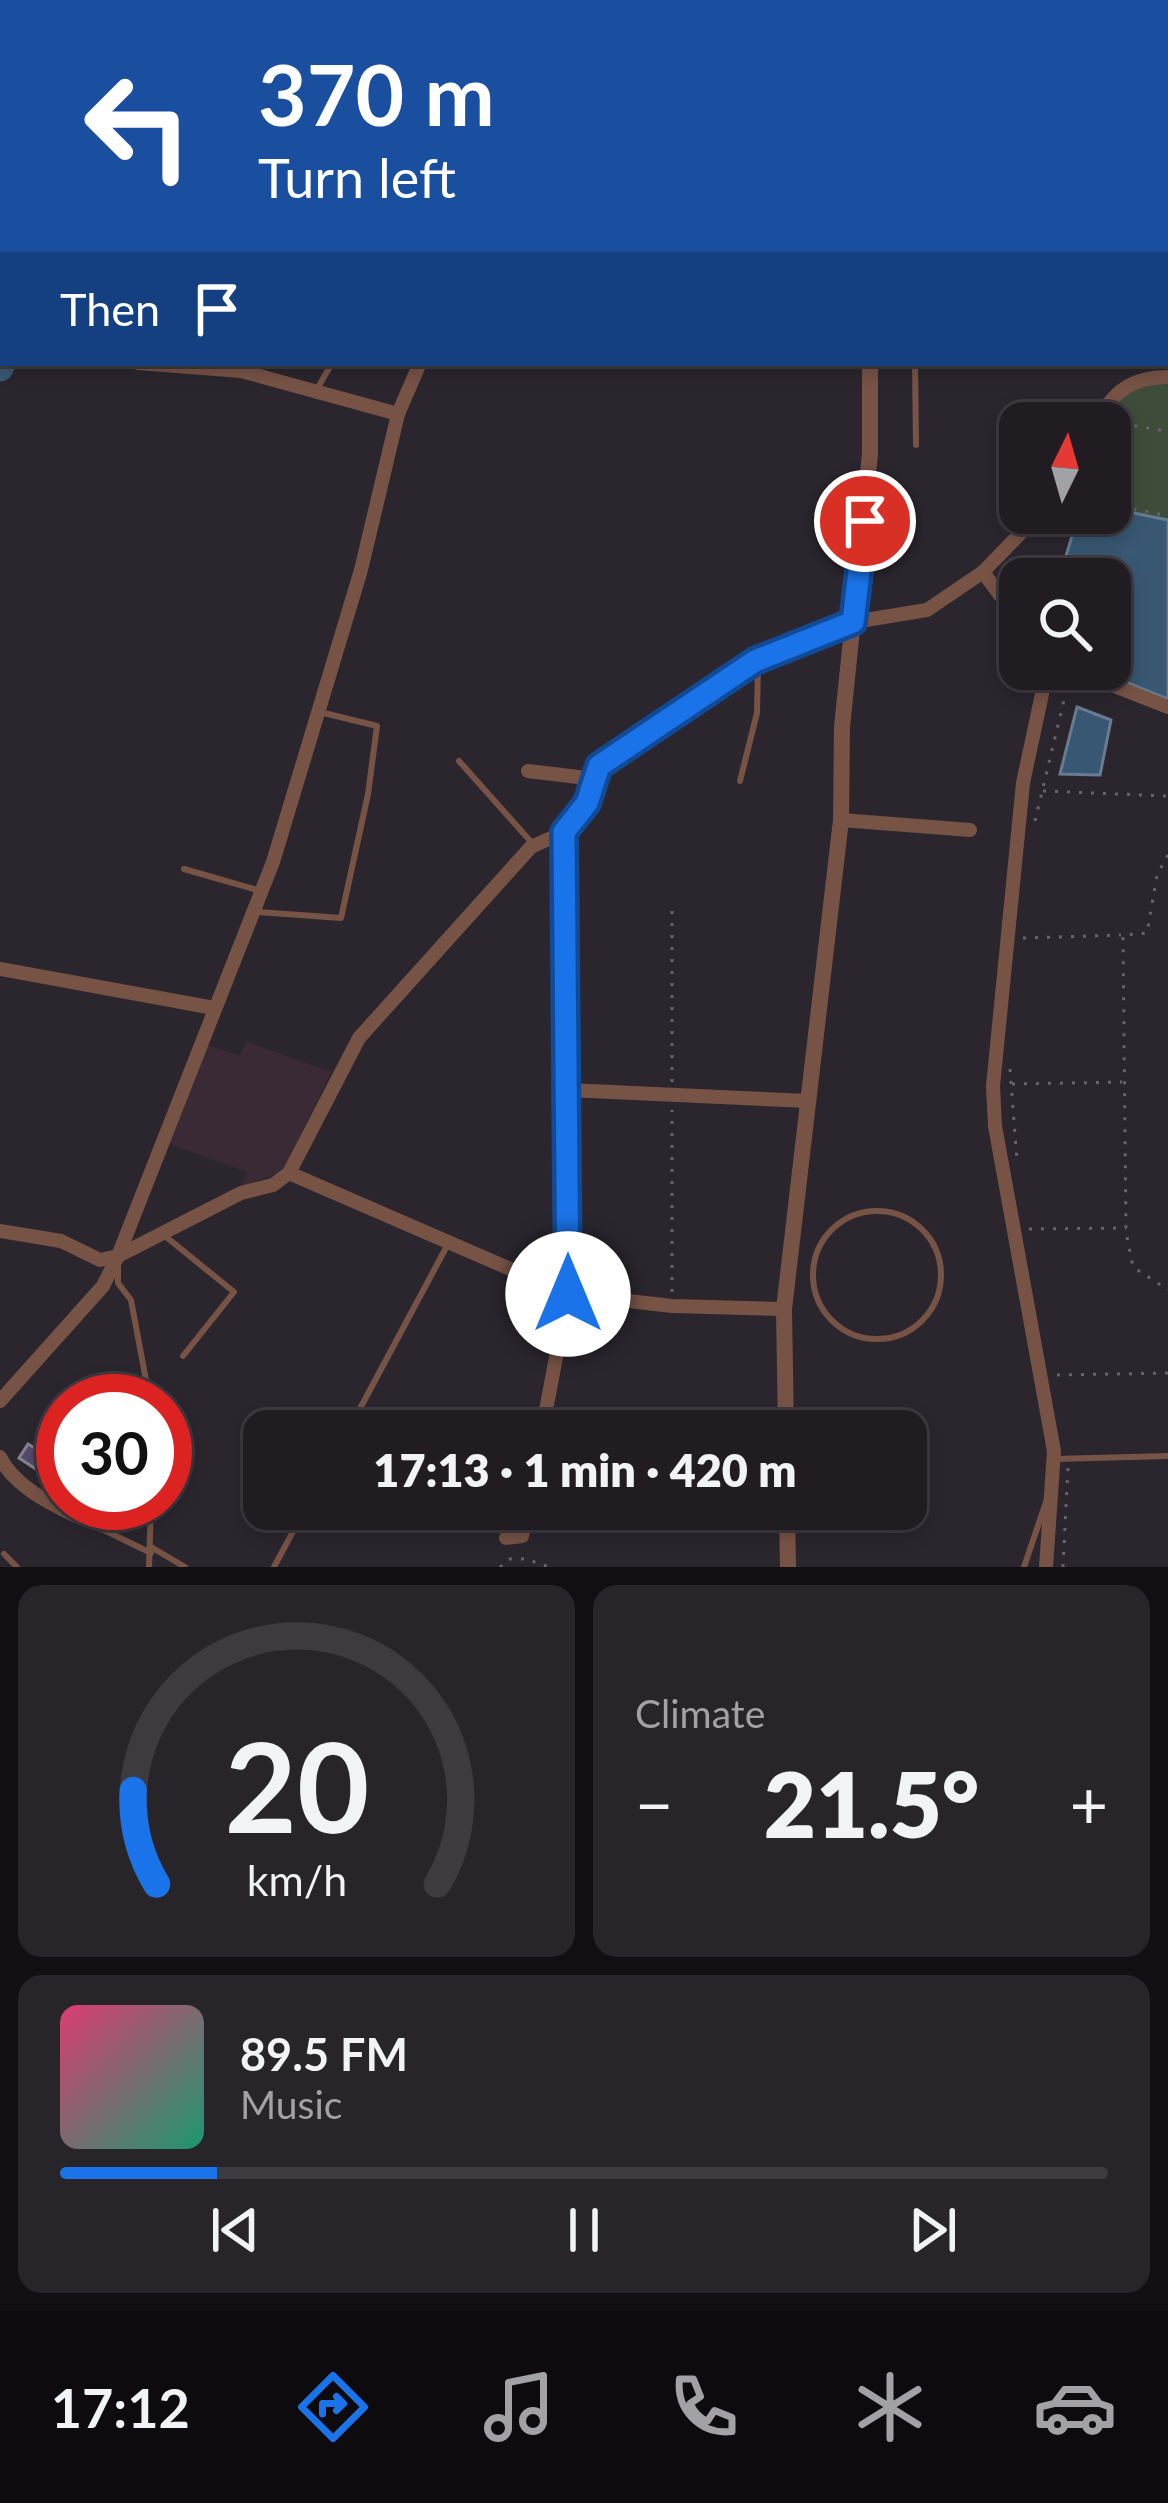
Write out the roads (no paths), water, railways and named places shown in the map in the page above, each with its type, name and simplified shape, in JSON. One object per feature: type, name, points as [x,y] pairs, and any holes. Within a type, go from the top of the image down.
[{"type":"street","points":[[0,1401],[103,1286],[118,1256],[261,891],[320,712],[398,414],[419,366]]},
{"type":"street","points":[[785,1410],[784,1309],[841,820],[842,728],[870,454],[870,366]]},
{"type":"street","points":[[244,367],[398,414]]},
{"type":"street","points":[[1108,402],[1112,394],[1145,377],[1168,377]]},
{"type":"street","points":[[0,1231],[62,1241],[100,1260],[118,1256],[241,1193],[273,1185],[289,1173],[358,1038],[535,846],[564,832],[587,803],[599,766],[758,659],[853,622],[927,610],[983,572],[1020,534]]},
{"type":"street","points":[[983,572],[999,594]]},
{"type":"street","points":[[1042,690],[1023,783],[993,1086],[995,1126],[1061,1459],[1052,1486],[1046,1567]]},
{"type":"street","points":[[1125,690],[1168,707]]},
{"type":"street","points":[[528,771],[595,778]]},
{"type":"street","points":[[841,820],[970,830]]},
{"type":"street","points":[[546,1410],[568,1294],[564,832]]},
{"type":"street","points":[[0,969],[214,1008]]},
{"type":"street","points":[[568,1090],[808,1101]]},
{"type":"street","points":[[289,1173],[568,1294],[670,1306],[784,1309]]},
{"type":"street","points":[[0,1456],[15,1478],[36,1488]]},
{"type":"street","points":[[506,1538],[522,1536],[523,1530]]},
{"type":"street","points":[[787,1530],[788,1567]]},
{"type":"lane","points":[[316,392],[330,366]]},
{"type":"lane","points":[[915,366],[916,445]]},
{"type":"lane","points":[[740,781],[757,713],[758,659]]},
{"type":"lane","points":[[253,911],[341,918],[368,794],[377,726],[320,712]]},
{"type":"lane","points":[[459,761],[535,846]]},
{"type":"lane","points":[[184,869],[261,891]]},
{"type":"lane","points":[[874,1210],[916,1223],[931,1239],[940,1259],[941,1281],[935,1302],[922,1320],[906,1332],[867,1338],[832,1320],[820,1304],[813,1264],[820,1244],[834,1227],[853,1215],[874,1210]]},
{"type":"lane","points":[[162,1233],[233,1292],[183,1356]]},
{"type":"lane","points":[[358,1410],[449,1243]]},
{"type":"lane","points":[[118,1256],[118,1283],[130,1300],[143,1374]]},
{"type":"lane","points":[[789,1262],[813,1264]]},
{"type":"lane","points":[[1061,1459],[1168,1456]]},
{"type":"lane","points":[[1024,1567],[1052,1486]]},
{"type":"lane","points":[[116,1530],[184,1567]]},
{"type":"lane","points":[[149,1567],[151,1530]]},
{"type":"lane","points":[[274,1567],[294,1530]]},
{"type":"lane","points":[[4,1554],[17,1567]]},
{"type":"water","points":[[1131,512],[1168,520],[1168,699],[1131,684],[1131,558],[1065,558],[1073,534],[1131,534]]},
{"type":"water","points":[[1077,707],[1111,720],[1100,775],[1060,774]]}]
